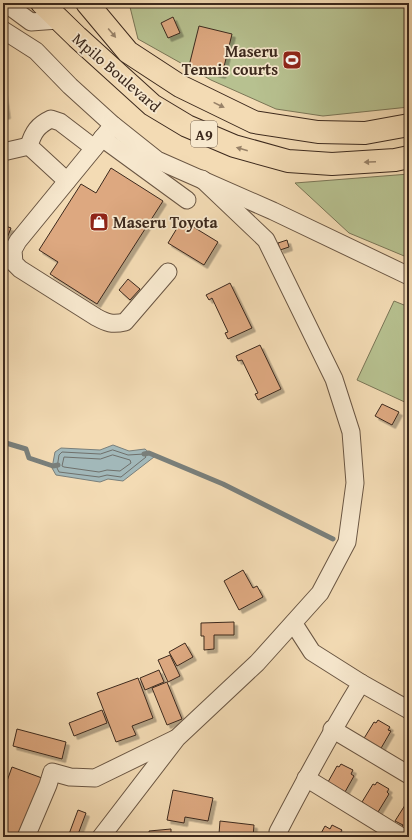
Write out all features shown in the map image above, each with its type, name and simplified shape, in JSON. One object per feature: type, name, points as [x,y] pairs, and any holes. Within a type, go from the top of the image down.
[{"type":"highway","name":"Mpilo Boulevard","points":[[42,3],[58,20],[152,105],[188,126],[234,146],[288,162],[332,164],[395,160],[409,157]]},
{"type":"highway","name":"Mpilo Boulevard","points":[[87,3],[128,52],[180,86],[254,122],[318,132],[365,133],[409,126]]},
{"type":"street","points":[[4,3],[31,22],[58,20]]},
{"type":"street","points":[[3,30],[36,51],[70,86],[113,125],[157,160],[273,211],[409,276]]},
{"type":"street","points":[[29,146],[33,133],[45,122],[52,119],[98,143],[187,200]]},
{"type":"street","points":[[113,125],[18,241],[13,250],[14,263],[20,269],[96,317],[116,324],[125,322],[168,272]]},
{"type":"street","points":[[3,152],[29,146]]},
{"type":"street","points":[[29,146],[67,181]]},
{"type":"street","points":[[102,837],[177,738],[257,663],[294,624],[320,593],[347,542],[355,483],[351,432],[334,379],[266,240],[202,179]]},
{"type":"street","points":[[294,624],[312,652],[361,683],[409,710]]},
{"type":"street","points":[[281,835],[306,778],[332,729],[361,683]]},
{"type":"street","points":[[332,729],[409,775]]},
{"type":"street","points":[[26,837],[52,772],[70,777],[95,778],[177,738]]},
{"type":"street","points":[[306,778],[402,837]]},
{"type":"green space","name":"Maseru Tennis courts","points":[[131,3],[409,3],[409,107],[323,116],[276,109],[211,80],[138,39],[130,7]]},
{"type":"green space","points":[[409,174],[409,258],[349,233],[295,183]]},
{"type":"green space","points":[[394,301],[409,307],[409,404],[357,380]]},
{"type":"water","points":[[113,445],[129,451],[145,449],[154,457],[123,481],[108,479],[100,482],[56,475],[52,468],[55,452],[61,448],[100,450]]},
{"type":"building","points":[[173,17],[180,33],[168,38],[161,23]]},
{"type":"building","points":[[199,26],[232,34],[222,75],[189,66]]},
{"type":"building","points":[[3,87],[7,115],[3,116]]},
{"type":"building","points":[[111,168],[163,201],[97,304],[50,274],[58,262],[39,250],[81,184],[96,193]]},
{"type":"building","points":[[182,220],[218,242],[204,265],[168,243]]},
{"type":"building","points":[[3,225],[11,228],[3,248]]},
{"type":"building","points":[[287,240],[289,247],[280,250],[278,243]]},
{"type":"building","points":[[128,279],[140,289],[130,300],[119,290]]},
{"type":"building","points":[[230,283],[252,328],[228,339],[225,333],[228,332],[212,298],[209,300],[206,295]]},
{"type":"building","points":[[260,345],[281,389],[258,400],[255,394],[258,393],[242,360],[238,361],[236,356]]},
{"type":"building","points":[[382,404],[399,412],[392,425],[375,416]]},
{"type":"building","points":[[243,570],[253,588],[257,586],[263,597],[239,610],[224,581]]},
{"type":"building","points":[[234,622],[234,635],[214,635],[214,649],[204,650],[204,636],[201,636],[201,623]]},
{"type":"building","points":[[185,643],[193,657],[177,666],[169,652]]},
{"type":"building","points":[[170,655],[180,676],[168,682],[158,660]]},
{"type":"building","points":[[159,670],[164,682],[145,690],[140,678]]},
{"type":"building","points":[[138,678],[153,718],[132,726],[136,735],[116,742],[97,693]]},
{"type":"building","points":[[167,682],[182,719],[167,725],[152,688]]},
{"type":"building","points":[[102,710],[107,723],[74,736],[69,723]]},
{"type":"building","points":[[378,720],[390,727],[388,730],[391,731],[380,750],[363,740],[374,722],[376,723]]},
{"type":"building","points":[[17,729],[66,742],[62,759],[13,746]]},
{"type":"building","points":[[341,764],[353,770],[351,774],[354,776],[345,792],[342,790],[335,790],[337,787],[328,782],[337,766],[339,767]]},
{"type":"building","points":[[12,767],[42,778],[22,837],[3,837],[3,792]]},
{"type":"building","points":[[377,782],[389,789],[387,792],[389,794],[378,812],[374,810],[372,813],[368,810],[369,807],[362,802],[373,784],[375,785]]},
{"type":"building","points":[[173,790],[213,798],[208,821],[185,817],[184,823],[167,820]]},
{"type":"building","points":[[407,802],[409,803],[409,829],[406,831],[401,828],[403,825],[395,821]]},
{"type":"building","points":[[78,810],[86,813],[77,837],[69,834]]},
{"type":"building","points":[[220,821],[254,825],[253,837],[219,834]]},
{"type":"building","points":[[332,825],[342,830],[339,835],[342,837],[319,837],[325,826],[330,829]]},
{"type":"building","points":[[171,829],[171,837],[150,837],[149,831]]},
{"type":"waterway","points":[[3,445],[6,443],[26,449],[29,458],[53,466],[58,465]]},
{"type":"waterway","points":[[144,454],[149,453],[223,484],[333,539]]},
{"type":"place","name":"Maseru Tennis courts","points":[[292,60]]},
{"type":"place","name":"Maseru Toyota","points":[[99,222]]}]
